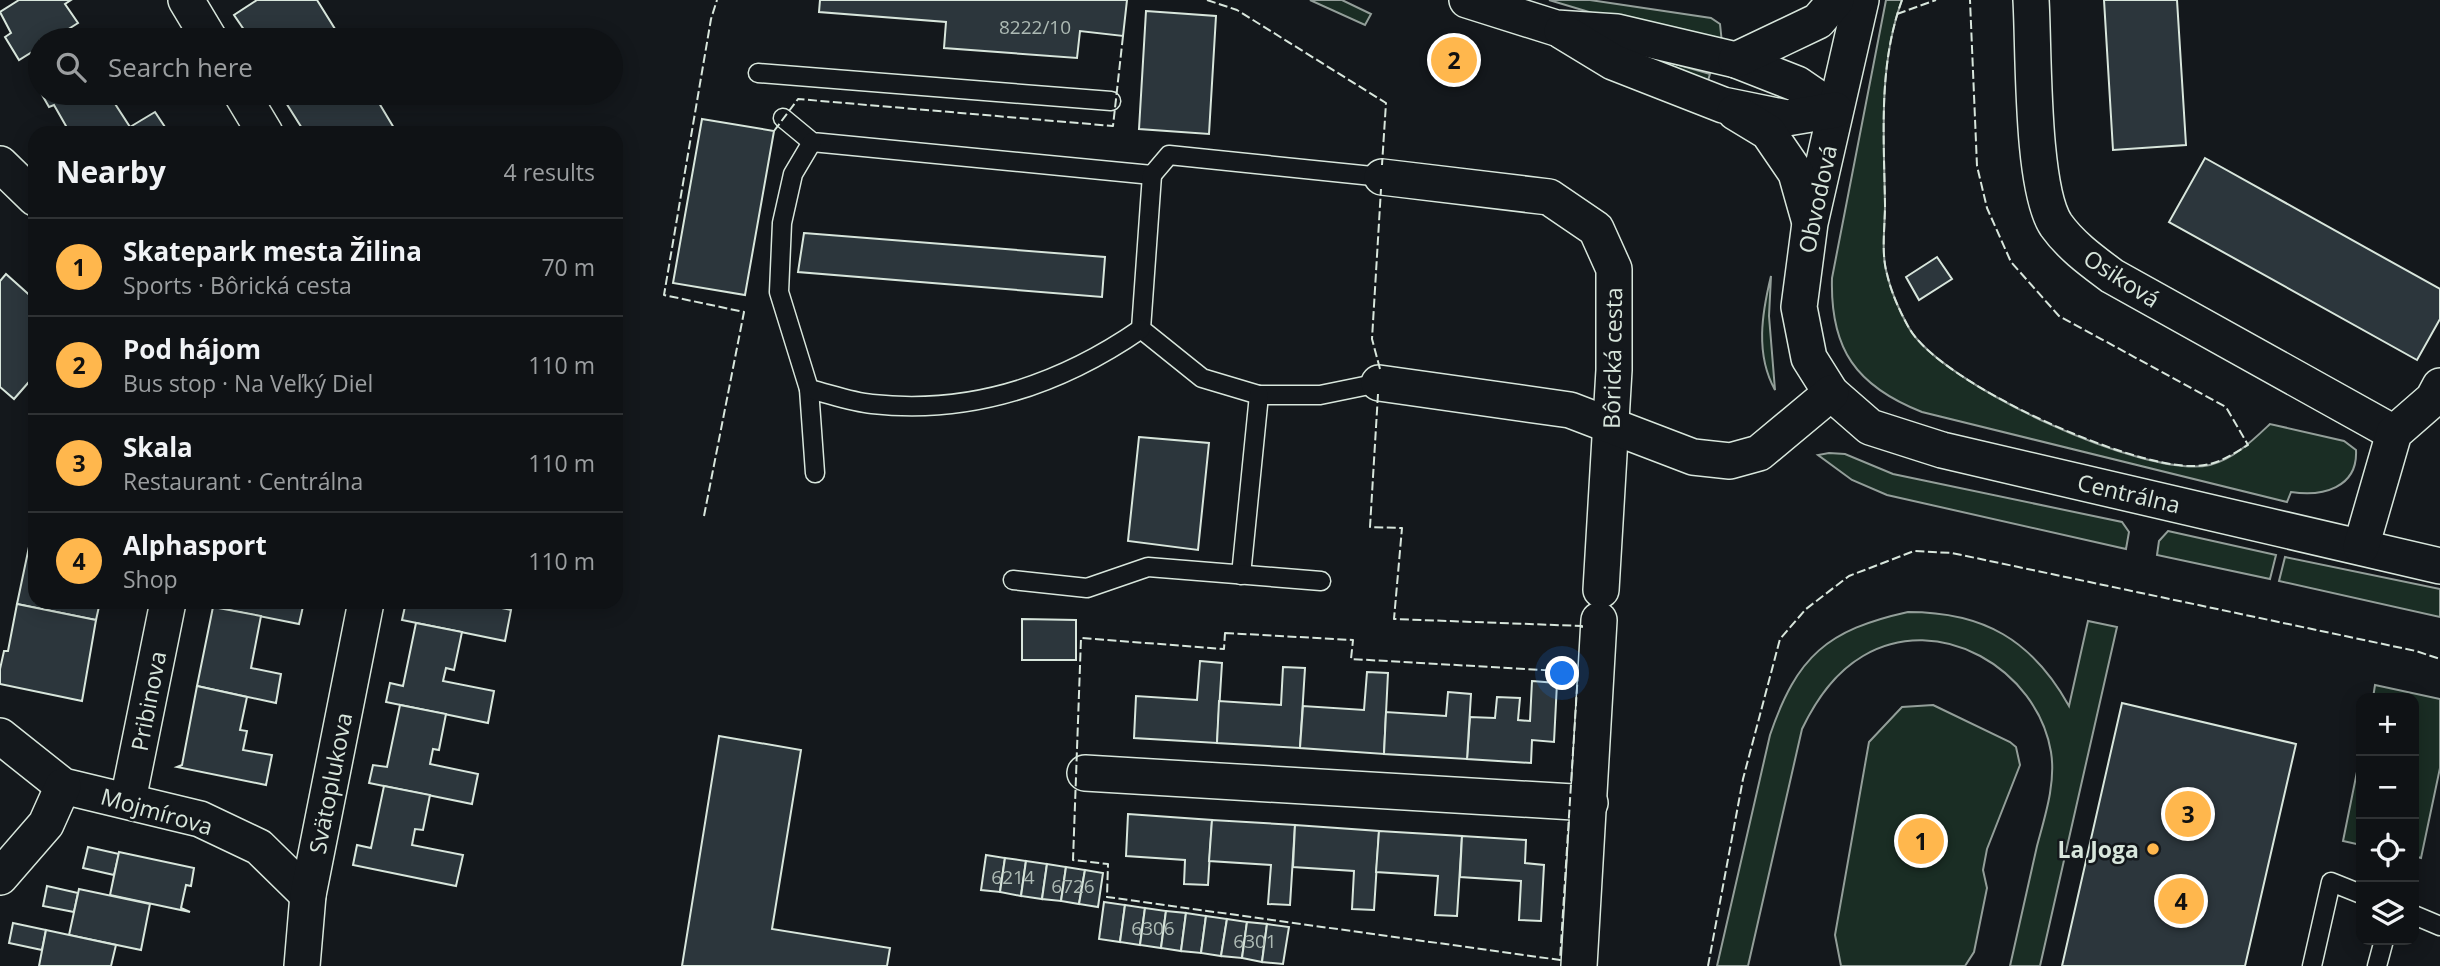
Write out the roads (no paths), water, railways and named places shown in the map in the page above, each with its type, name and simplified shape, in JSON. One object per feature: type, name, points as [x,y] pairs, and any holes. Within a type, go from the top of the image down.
[{"type":"street","points":[[186,0],[203,28]]},
{"type":"street","points":[[1467,0],[1556,28],[1617,33],[1736,61],[1797,84],[1835,110]]},
{"type":"street","points":[[1736,61],[1818,21],[1836,0]]},
{"type":"street","name":"Obvodová","points":[[1831,393],[1809,358],[1799,307],[1810,223],[1861,0]]},
{"type":"street","name":"Osiková","points":[[2031,0],[2039,160],[2043,191],[2055,223],[2083,255],[2112,276],[2393,433]]},
{"type":"street","points":[[1556,28],[1613,62],[1723,105],[1768,132],[1796,173],[1810,223]]},
{"type":"street","points":[[248,105],[261,126]]},
{"type":"street","points":[[1723,105],[1787,118],[1835,110]]},
{"type":"street","points":[[0,164],[28,191]]},
{"type":"street","name":"Bôrická cesta","points":[[1382,177],[1549,197],[1597,229],[1614,269],[1611,426],[1579,966]]},
{"type":"street","points":[[1379,383],[1570,410],[1693,457],[1731,461],[1759,453],[1831,393]]},
{"type":"street","name":"Centrálna","points":[[1831,393],[1870,427],[1942,450],[2440,566]]},
{"type":"street","points":[[2361,547],[2393,433],[2438,396]]},
{"type":"street","name":"Pribinova","points":[[128,800],[166,609]]},
{"type":"street","name":"Svätoplukova","points":[[302,966],[308,895],[365,609]]},
{"type":"street","name":"Mojmírova","points":[[0,736],[63,786],[200,819],[260,847],[308,895]]},
{"type":"street","points":[[1085,772],[1590,803]]},
{"type":"street","points":[[0,877],[46,824],[63,786]]},
{"type":"lane","points":[[758,73],[1111,101]]},
{"type":"lane","points":[[783,118],[812,142],[1152,175]]},
{"type":"lane","points":[[812,142],[793,174],[782,223],[779,292],[809,389],[815,473]]},
{"type":"lane","points":[[1141,329],[1152,175],[1169,155],[1382,177]]},
{"type":"lane","points":[[809,389],[872,404],[971,404],[1031,386],[1098,359],[1141,329]]},
{"type":"lane","points":[[1141,329],[1202,378],[1259,395],[1320,395],[1379,383]]},
{"type":"lane","points":[[1241,575],[1259,395]]},
{"type":"lane","points":[[1013,580],[1087,588],[1148,567],[1321,581]]},
{"type":"lane","points":[[2312,966],[2331,882],[2356,892]]},
{"type":"lane","points":[[2419,917],[2440,926]]},
{"type":"lane","points":[[2377,966],[2383,945]]},
{"type":"place","name":"Pod hájom","points":[[1454,60]]},
{"type":"place","name":"Skala","points":[[2188,814]]},
{"type":"place","name":"Skatepark mesta Žilina","points":[[1921,841]]},
{"type":"place","name":"La Joga","points":[[2153,849]]},
{"type":"place","name":"Alphasport","points":[[2181,901]]}]
